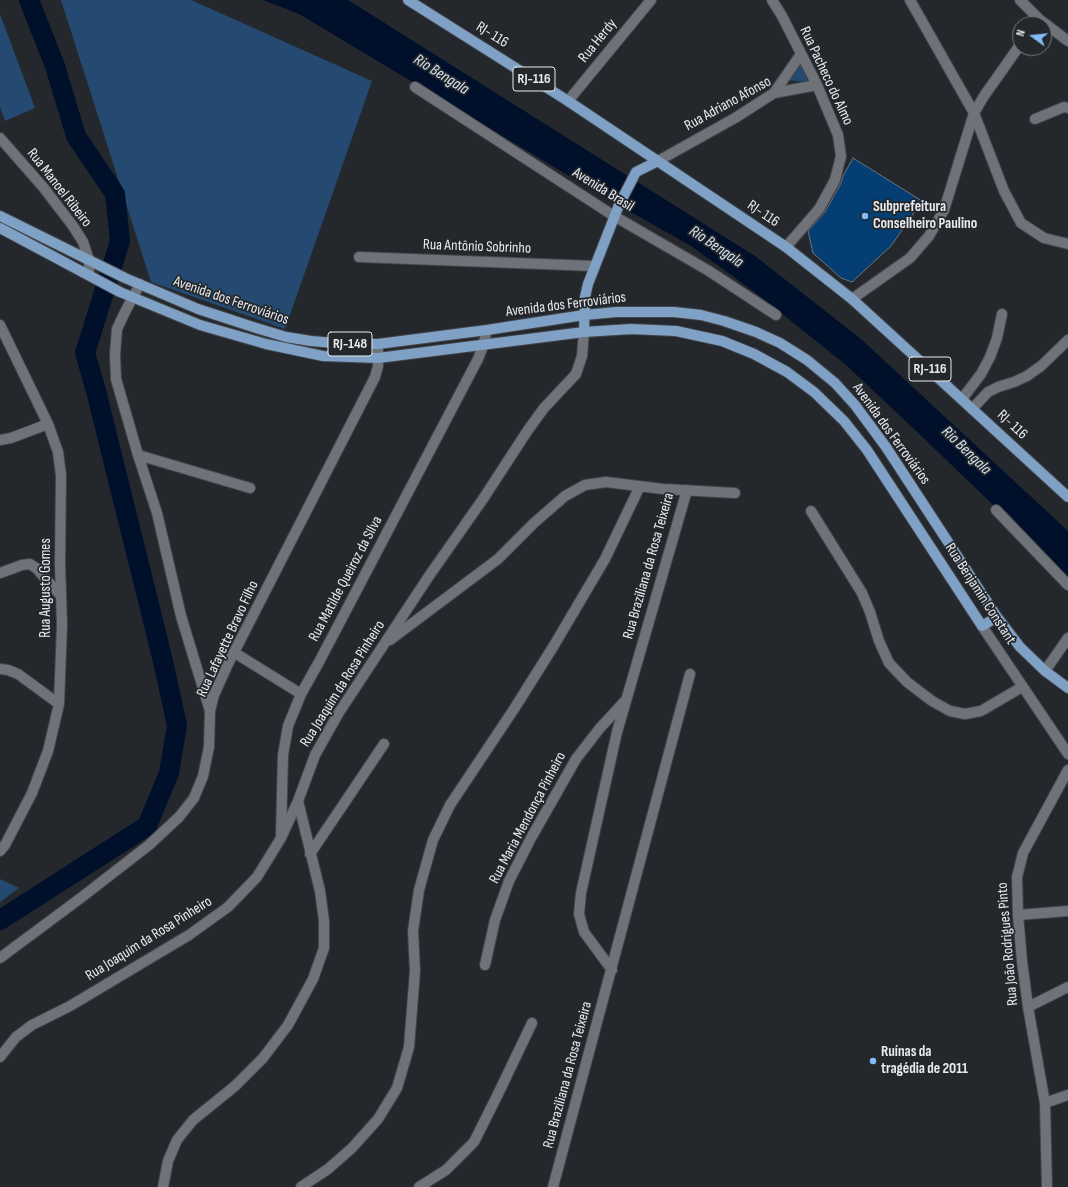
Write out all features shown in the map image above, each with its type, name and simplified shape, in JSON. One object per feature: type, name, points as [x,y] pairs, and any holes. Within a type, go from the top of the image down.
[{"type":"main road","name":"RJ- 116","points":[[414,1],[568,101],[786,247],[852,299],[1068,497]]},
{"type":"main road","points":[[584,332],[585,297],[594,266],[614,216],[636,172],[658,161]]},
{"type":"main road","name":"Avenida dos Ferroviários","points":[[0,216],[125,278],[198,309],[286,337],[311,341],[346,344],[378,344],[584,315],[616,312],[674,312],[700,315],[724,321],[756,332],[780,343],[807,360],[835,383],[855,405],[886,447],[997,617],[1020,647],[1045,671],[1068,688]]},
{"type":"main road","points":[[0,228],[132,297]]},
{"type":"main road","name":"RJ-148","points":[[132,297],[200,325],[266,344],[323,356],[378,358],[483,346],[584,332]]},
{"type":"main road","name":"Rua Benjamin Constant","points":[[584,332],[631,329],[676,331],[722,341],[754,354],[787,372],[814,392],[844,420],[867,450],[982,626]]},
{"type":"main road","points":[[982,626],[997,617]]},
{"type":"street","name":"Rua Herdy","points":[[568,101],[651,0]]},
{"type":"street","name":"Rua Pacheco do Almo","points":[[772,0],[782,16],[817,84],[838,135],[841,156],[835,180],[819,209],[786,247]]},
{"type":"street","points":[[910,0],[974,113],[1004,191],[1021,223],[1044,238],[1068,244]]},
{"type":"street","points":[[1020,0],[1033,16]]},
{"type":"street","points":[[1052,31],[1068,41]]},
{"type":"street","points":[[774,93],[801,54]]},
{"type":"street","points":[[852,299],[910,258],[929,236],[944,210],[974,113],[1012,56]]},
{"type":"street","name":"Rua Adriano Afonso","points":[[658,161],[735,118],[774,93],[817,84]]},
{"type":"street","name":"Avenida Brasil","points":[[415,87],[614,216],[709,271],[776,315]]},
{"type":"street","points":[[1035,119],[1064,107],[1068,108]]},
{"type":"street","name":"Rua Manoel Ribeiro","points":[[0,138],[43,187],[73,226],[83,242],[88,260],[89,275]]},
{"type":"street","name":"Rua Antônio Sobrinho","points":[[359,257],[594,266]]},
{"type":"street","points":[[140,284],[132,297],[118,330],[115,360],[116,379],[157,513],[181,616],[210,711]]},
{"type":"street","points":[[962,399],[981,374],[990,357],[997,338],[1002,314]]},
{"type":"street","name":"Rua Augusto Gomes","points":[[0,325],[48,424],[58,452],[61,475],[62,625],[59,704],[48,751],[32,793],[5,845],[0,851]]},
{"type":"street","name":"Rua Matilde Queiroz da SIlva","points":[[281,838],[283,755],[288,726],[301,694],[338,627],[478,359],[483,346],[486,330]]},
{"type":"street","name":"Rua Joaquim da Rosa Pinheiro","points":[[0,1057],[16,1037],[32,1025],[70,1006],[189,935],[228,907],[257,877],[281,838],[298,802],[315,755],[338,714],[528,430],[544,408],[576,374],[582,356],[584,332]]},
{"type":"street","points":[[972,409],[988,392],[1027,376],[1041,366],[1068,340]]},
{"type":"street","name":"Rua Lafayette Bravo Filho","points":[[0,958],[149,846],[179,817],[194,798],[204,776],[209,747],[210,711],[214,694],[375,377],[378,358],[378,344]]},
{"type":"street","points":[[0,440],[11,438],[48,424]]},
{"type":"street","points":[[138,455],[250,488]]},
{"type":"street","name":"Rua Braziliana da Rosa Teixeira","points":[[383,645],[498,559],[534,523],[565,496],[585,485],[606,482],[687,490],[617,732],[581,893],[579,914],[584,932],[612,970]]},
{"type":"street","points":[[301,1187],[328,1169],[352,1148],[378,1119],[397,1088],[409,1047],[415,971],[413,931],[419,890],[433,840],[450,805],[514,709],[605,559],[640,486]]},
{"type":"street","points":[[687,490],[735,493]]},
{"type":"street","points":[[996,510],[1068,585]]},
{"type":"street","points":[[811,511],[862,592],[879,641],[889,663],[907,682],[944,708],[950,711],[966,714],[981,711],[1022,687]]},
{"type":"street","points":[[0,573],[22,565],[30,564],[36,568],[61,596]]},
{"type":"street","name":"Rua Benjamin Constant","points":[[982,626],[1068,754]]},
{"type":"street","points":[[1045,671],[1068,638]]},
{"type":"street","points":[[235,652],[301,694]]},
{"type":"street","points":[[0,669],[18,674],[59,704]]},
{"type":"street","name":"Rua Braziliana da Rosa Teixeira","points":[[553,1187],[690,674]]},
{"type":"street","name":"Rua Maria Mendonça Pinheiro","points":[[485,965],[495,920],[509,881],[531,838],[576,759],[600,728],[626,699]]},
{"type":"street","points":[[310,854],[384,744]]},
{"type":"street","name":"Rua João Rodrigues Pinto","points":[[1047,1187],[1045,1102],[1028,1007],[1018,915],[1017,876],[1023,852],[1068,770]]},
{"type":"street","points":[[163,1187],[168,1162],[176,1140],[193,1120],[235,1086],[263,1058],[288,1025],[313,979],[324,948],[324,921],[320,892],[298,802]]},
{"type":"street","points":[[1018,915],[1068,911]]},
{"type":"street","points":[[1028,1007],[1068,987]]},
{"type":"street","points":[[419,1187],[446,1170],[474,1142],[532,1023]]},
{"type":"street","points":[[1045,1102],[1068,1095]]},
{"type":"shaded area","points":[[61,0],[191,0],[372,81],[285,329],[151,282]]},
{"type":"shaded area","points":[[0,14],[35,108],[5,121],[0,107]]},
{"type":"shaded area","points":[[800,61],[808,82],[785,80]]},
{"type":"shaded area","points":[[0,879],[19,888],[0,902]]},
{"type":"water","name":"Rio Bengala","points":[[263,0],[348,0],[755,256],[861,339],[1068,531],[1068,577],[846,365],[761,297],[691,246],[606,198],[299,14]]},
{"type":"building","name":"Subprefeitura Conselheiro Paulino","points":[[853,158],[922,201],[891,246],[852,282],[841,278],[813,253],[808,231],[825,212]]},
{"type":"waterway","points":[[0,920],[147,826],[169,773],[177,725],[162,657],[96,391],[85,353],[120,241],[115,194],[76,136],[55,66],[29,0]]},
{"type":"place","name":"Subprefeitura Conselheiro Paulino","points":[[865,216]]},
{"type":"place","name":"Ruínas da tragédia de 2011","points":[[873,1061]]}]
